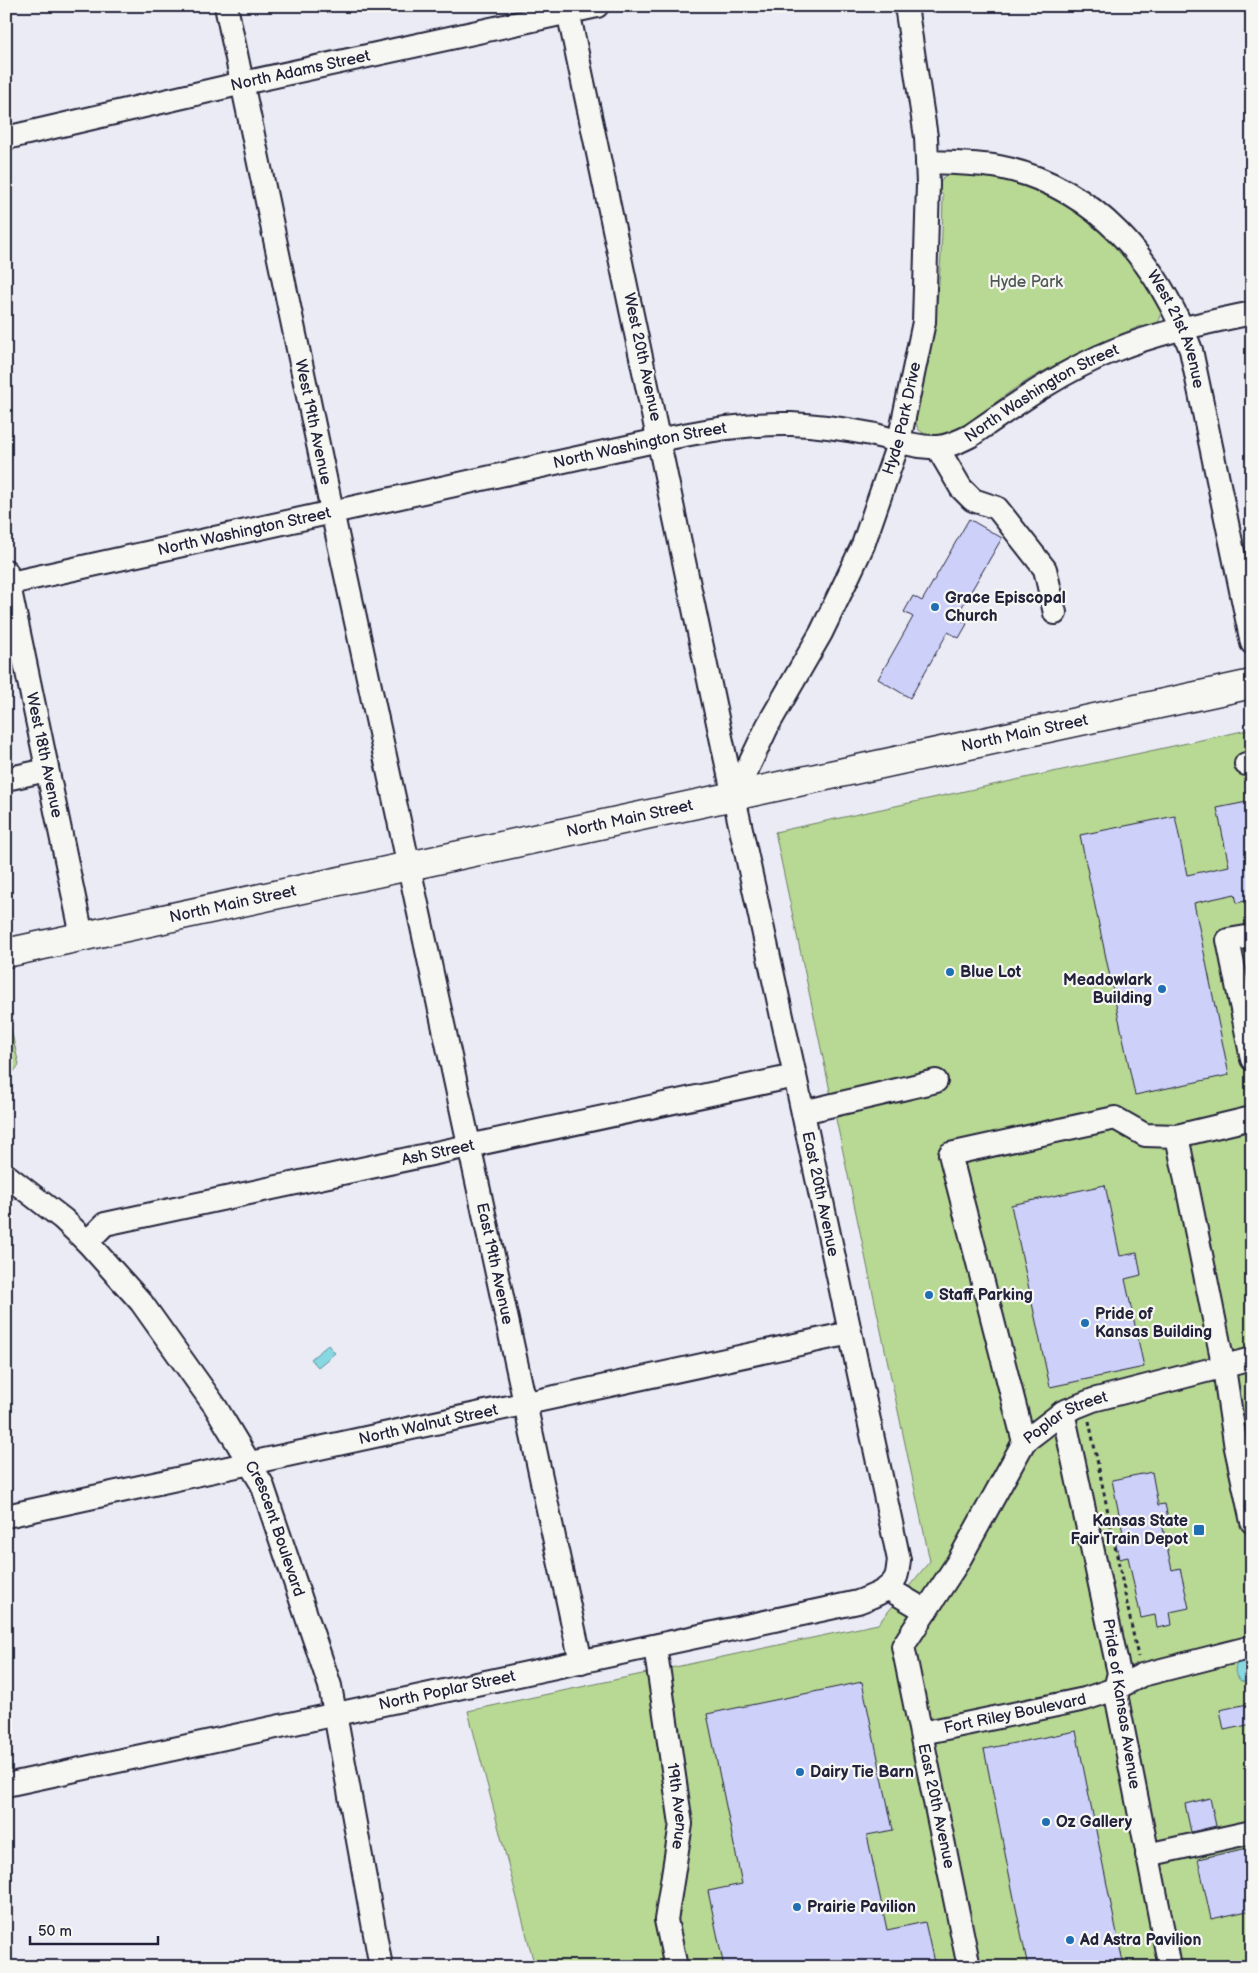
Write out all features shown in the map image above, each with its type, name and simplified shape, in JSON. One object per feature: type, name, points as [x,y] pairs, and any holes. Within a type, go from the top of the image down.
[{"type":"main road","name":"North Main Street","points":[[6,953],[1252,684]]},
{"type":"street","name":"West 19th Avenue","points":[[226,6],[409,867]]},
{"type":"street","name":"North Adams Street","points":[[6,138],[243,82],[568,9],[597,6]]},
{"type":"street","name":"Hyde Park Drive","points":[[734,797],[768,725],[821,633],[848,580],[863,545],[899,441],[924,322],[927,162],[926,137],[906,6]]},
{"type":"street","name":"West 20th Avenue","points":[[568,9],[734,797]]},
{"type":"street","name":"West 21st Avenue","points":[[927,162],[984,165],[1015,171],[1041,180],[1087,206],[1113,226],[1138,253],[1155,277],[1182,329],[1190,350],[1252,643]]},
{"type":"street","name":"North Washington Street","points":[[7,580],[659,440],[740,426],[791,424],[822,426],[936,447],[953,444],[964,439],[1036,391],[1114,350],[1147,338],[1252,313]]},
{"type":"street","points":[[936,447],[961,488],[973,500],[997,508],[1046,569],[1056,613]]},
{"type":"street","name":"West 18th Avenue","points":[[7,580],[82,936]]},
{"type":"street","points":[[6,779],[47,770]]},
{"type":"street","name":"East 20th Avenue","points":[[734,797],[899,1560],[896,1578],[887,1588]]},
{"type":"street","name":"East 19th Avenue","points":[[409,867],[580,1662]]},
{"type":"street","points":[[1252,936],[1228,940],[1252,1059]]},
{"type":"street","name":"Ash Street","points":[[87,1242],[105,1224],[795,1076]]},
{"type":"street","points":[[803,1112],[936,1081]]},
{"type":"street","points":[[1024,1442],[950,1154],[1114,1118],[1145,1135],[1177,1136],[1252,1118]]},
{"type":"street","points":[[1177,1136],[1224,1368],[1236,1448],[1251,1515]]},
{"type":"street","name":"Crescent Boulevard","points":[[6,1175],[63,1219],[87,1242],[141,1302],[215,1406],[262,1484],[302,1597],[330,1686],[374,1966]]},
{"type":"street","name":"North Walnut Street","points":[[6,1516],[850,1334]]},
{"type":"street","name":"Poplar Street","points":[[903,1646],[958,1562],[1024,1442],[1062,1412],[1085,1403],[1224,1368],[1252,1359]]},
{"type":"street","name":"Pride of Kansas Avenue","points":[[1062,1412],[1119,1672],[1115,1689],[1170,1967]]},
{"type":"street","points":[[887,1588],[926,1611]]},
{"type":"street","name":"North Poplar Street","points":[[6,1785],[858,1602],[873,1597],[887,1588]]},
{"type":"street","name":"19th Avenue","points":[[655,1646],[681,1824],[666,1920],[676,1967]]},
{"type":"street","name":"East 20th Avenue","points":[[903,1646],[969,1967]]},
{"type":"street","name":"Fort Riley Boulevard","points":[[922,1733],[1085,1698],[1115,1689],[1142,1674],[1252,1648]]},
{"type":"street","points":[[1147,1855],[1252,1832]]},
{"type":"path","points":[[1085,1403],[1142,1674]]},
{"type":"green space","name":"Hyde Park","points":[[948,174],[974,174],[1004,179],[1045,193],[1064,203],[1100,229],[1131,261],[1151,290],[1161,309],[1161,313],[1160,320],[1154,326],[1147,329],[1141,326],[1076,354],[1014,389],[965,425],[947,433],[931,435],[918,429],[916,415],[932,342],[937,300],[941,258],[943,195],[939,191],[939,186],[942,179]]},
{"type":"green space","points":[[1252,729],[1252,1967],[535,1967],[468,1711],[878,1624],[930,1561],[775,832]]},
{"type":"green space","points":[[6,1007],[19,1065],[6,1081]]},
{"type":"water","points":[[328,1345],[335,1353],[318,1367],[311,1359]]},
{"type":"water","points":[[1252,1657],[1252,1682],[1243,1682],[1237,1677],[1236,1665],[1238,1661]]},
{"type":"building","name":"Grace Episcopal Church","points":[[969,519],[1002,538],[956,617],[967,624],[959,638],[948,632],[910,698],[878,679],[913,617],[904,612],[913,596],[922,601]]},
{"type":"building","name":"Meadowlark Building","points":[[1252,801],[1252,899],[1237,903],[1235,894],[1194,903],[1229,1075],[1135,1095],[1080,835],[1175,816],[1187,875],[1229,866],[1217,808]]},
{"type":"building","name":"Pride of Kansas Building","points":[[1105,1185],[1120,1256],[1137,1253],[1141,1275],[1125,1279],[1144,1367],[1050,1387],[1011,1205]]},
{"type":"building","points":[[1152,1472],[1158,1505],[1165,1504],[1168,1518],[1161,1519],[1172,1570],[1180,1568],[1189,1608],[1170,1612],[1172,1625],[1157,1628],[1155,1615],[1141,1618],[1128,1557],[1119,1559],[1114,1535],[1123,1533],[1112,1480]]},
{"type":"building","points":[[862,1682],[893,1830],[867,1835],[887,1930],[925,1922],[935,1967],[724,1967],[708,1891],[742,1884],[707,1714]]},
{"type":"building","points":[[1252,1703],[1252,1724],[1224,1730],[1220,1710]]},
{"type":"building","name":"Oz Gallery","points":[[1076,1731],[1124,1967],[1028,1967],[984,1749]]},
{"type":"building","points":[[1210,1798],[1216,1826],[1191,1832],[1185,1804]]},
{"type":"building","points":[[1252,1847],[1252,1910],[1211,1919],[1198,1859]]},
{"type":"place","name":"Grace Episcopal Church","points":[[935,607]]},
{"type":"place","name":"Blue Lot","points":[[950,972]]},
{"type":"place","name":"Meadowlark Building","points":[[1162,989]]},
{"type":"place","name":"Staff Parking","points":[[929,1295]]},
{"type":"place","name":"Pride of Kansas Building","points":[[1085,1323]]},
{"type":"place","name":"Kansas State Fair Train Depot","points":[[1199,1530]]},
{"type":"place","name":"Dairy Tie Barn","points":[[800,1772]]},
{"type":"place","name":"Oz Gallery","points":[[1046,1822]]},
{"type":"place","name":"Prairie Pavilion","points":[[797,1907]]},
{"type":"place","name":"Ad Astra Pavilion","points":[[1070,1940]]}]
